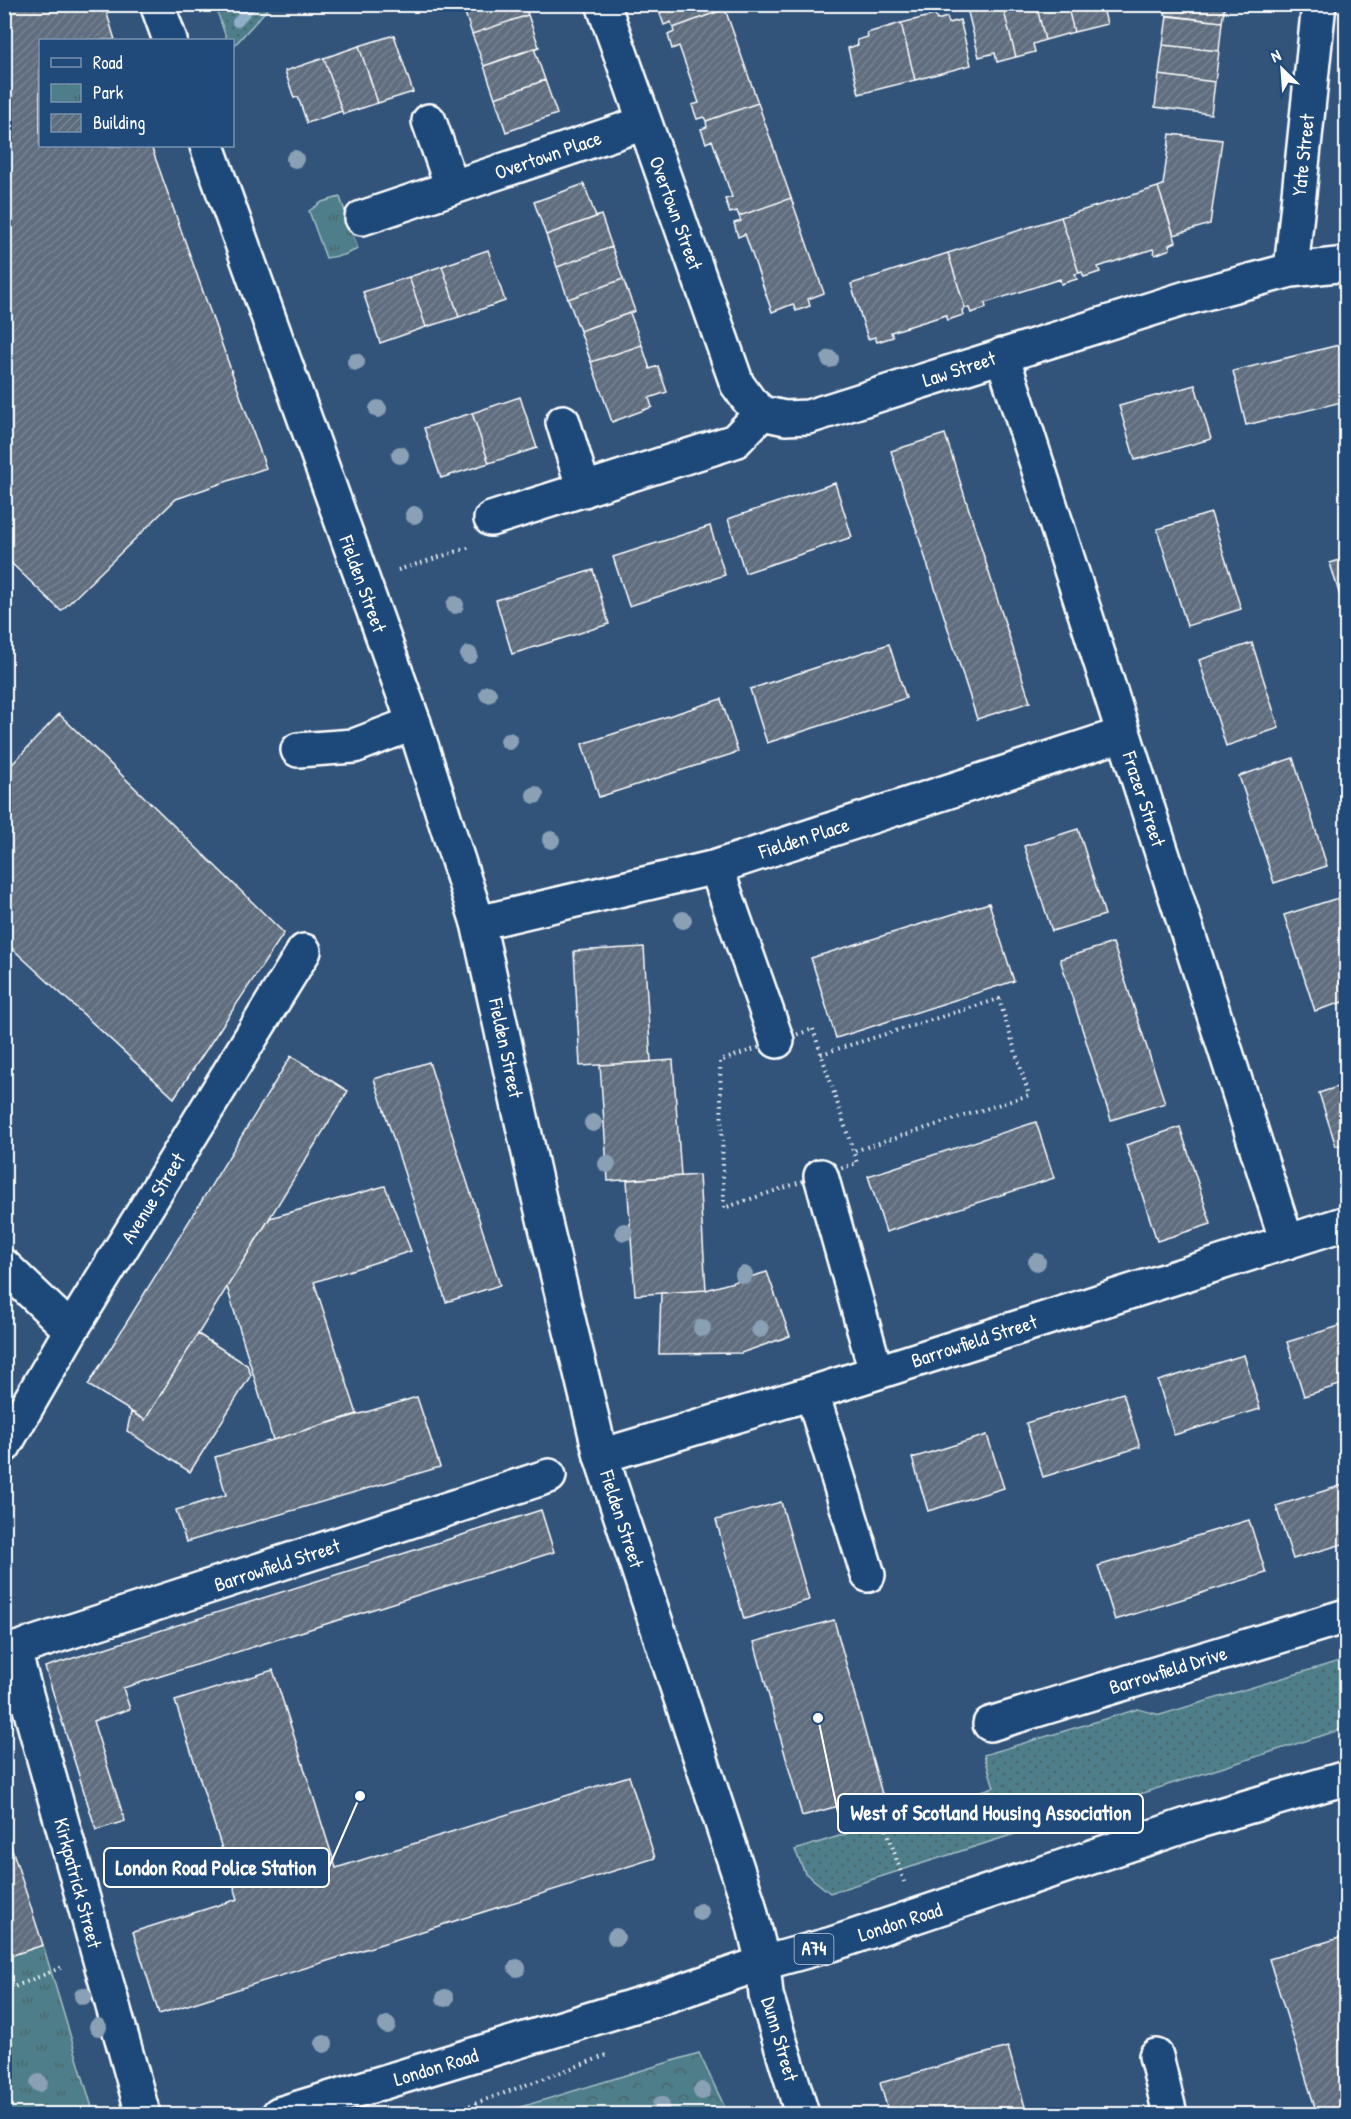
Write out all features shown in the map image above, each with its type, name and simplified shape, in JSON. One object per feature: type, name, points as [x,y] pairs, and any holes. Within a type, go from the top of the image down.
[{"type":"street","points":[[157,4],[170,39]]},
{"type":"street","name":"Overtown Street","points":[[603,4],[737,384],[750,402],[762,413]]},
{"type":"street","name":"Yate Street","points":[[1291,270],[1319,4]]},
{"type":"street","points":[[429,122],[452,187]]},
{"type":"street","name":"Overtown Place","points":[[362,218],[644,123]]},
{"type":"street","name":"Fielden Street","points":[[207,147],[414,723],[478,923],[539,1198],[601,1456],[748,1902],[763,1963]]},
{"type":"street","name":"Law Street","points":[[762,413],[785,418],[808,417],[1183,299],[1291,270],[1347,264]]},
{"type":"street","name":"Frazer Street","points":[[1002,355],[1287,1242]]},
{"type":"street","points":[[491,519],[735,441],[762,413]]},
{"type":"street","points":[[563,422],[584,490]]},
{"type":"street","points":[[298,750],[354,746],[414,723]]},
{"type":"street","name":"Fielden Place","points":[[478,923],[716,867],[1124,734]]},
{"type":"street","points":[[716,867],[777,1041]]},
{"type":"street","name":"Avenue Street","points":[[4,1446],[71,1330],[304,951]]},
{"type":"street","points":[[821,1176],[876,1372]]},
{"type":"street","name":"Barrowfield Street","points":[[601,1456],[812,1393],[1347,1223]]},
{"type":"street","points":[[4,1266],[71,1330]]},
{"type":"street","points":[[812,1393],[868,1575]]},
{"type":"street","name":"Barrowfield Street","points":[[9,1652],[549,1476]]},
{"type":"street","name":"Barrowfield Drive","points":[[990,1724],[1347,1616]]},
{"type":"street","name":"Kirkpatrick Street","points":[[9,1652],[98,1953],[143,2115]]},
{"type":"street","name":"London Road","points":[[279,2115],[660,1998],[763,1963],[832,1944],[1199,1821],[1347,1778]]},
{"type":"street","name":"Dunn Street","points":[[763,1963],[766,1995],[802,2115]]},
{"type":"street","points":[[1156,2056],[1170,2115]]},
{"type":"path","points":[[362,581],[487,542],[491,519]]},
{"type":"path","points":[[821,1054],[999,999],[1029,1095],[854,1152]]},
{"type":"path","points":[[813,1029],[821,1054],[857,1163],[724,1208],[720,1061],[813,1029]]},
{"type":"path","points":[[896,1811],[882,1815],[905,1887]]},
{"type":"path","points":[[4,1991],[98,1953]]},
{"type":"path","points":[[447,2115],[615,2052]]},
{"type":"green space","points":[[215,4],[271,5],[234,46],[234,39],[227,39]]},
{"type":"green space","points":[[340,197],[358,249],[344,255],[326,258],[309,211],[322,202]]},
{"type":"green space","points":[[1346,1659],[1346,1728],[830,1893],[805,1873],[795,1850],[994,1787],[984,1755],[1138,1709],[1160,1715]]},
{"type":"green space","points":[[43,1945],[94,2114],[5,2114],[4,1958]]},
{"type":"green space","points":[[699,2053],[728,2114],[662,2114],[658,2110],[642,2114],[498,2114]]},
{"type":"building","points":[[4,4],[104,4],[115,39],[39,39],[39,147],[151,147],[266,468],[176,499],[61,611],[4,556]]},
{"type":"building","points":[[462,4],[524,4],[528,15],[472,34]]},
{"type":"building","points":[[665,4],[723,4],[725,9],[673,28],[671,22],[664,25],[659,11],[666,9]]},
{"type":"building","points":[[966,4],[1002,4],[1016,57],[997,62],[995,53],[979,57]]},
{"type":"building","points":[[1002,4],[1036,4],[1045,40],[1033,44],[1035,52],[1016,57]]},
{"type":"building","points":[[1036,4],[1067,4],[1074,32],[1045,40]]},
{"type":"building","points":[[1067,4],[1102,4],[1107,24],[1074,32]]},
{"type":"building","points":[[1166,4],[1225,4],[1222,22],[1165,15]]},
{"type":"building","points":[[725,9],[758,103],[706,121],[704,117],[697,119],[692,105],[699,103],[679,46],[672,49],[668,35],[674,32],[673,28]]},
{"type":"building","points":[[528,15],[539,47],[484,66],[472,34]]},
{"type":"building","points":[[935,15],[937,20],[947,17],[949,23],[960,20],[971,65],[915,80],[901,23]]},
{"type":"building","points":[[1167,16],[1222,22],[1219,51],[1163,45]]},
{"type":"building","points":[[901,23],[915,80],[859,94],[848,48],[858,45],[857,40],[868,37],[867,33]]},
{"type":"building","points":[[394,35],[413,92],[378,103],[359,46]]},
{"type":"building","points":[[1163,45],[1219,51],[1215,82],[1159,75]]},
{"type":"building","points":[[359,46],[378,103],[343,114],[324,58]]},
{"type":"building","points":[[534,48],[545,80],[495,98],[484,66]]},
{"type":"building","points":[[324,58],[342,111],[307,123],[298,97],[294,98],[285,71]]},
{"type":"building","points":[[1159,75],[1215,82],[1211,114],[1155,107]]},
{"type":"building","points":[[545,80],[557,114],[506,132],[495,98]]},
{"type":"building","points":[[758,103],[791,198],[739,216],[737,211],[730,213],[725,199],[732,197],[712,140],[706,143],[701,129],[707,127],[706,121]]},
{"type":"building","points":[[1170,134],[1222,140],[1210,224],[1174,235],[1158,187],[1163,185]]},
{"type":"building","points":[[584,184],[596,217],[546,235],[534,202]]},
{"type":"building","points":[[1158,187],[1176,242],[1169,245],[1170,249],[1155,255],[1153,249],[1098,267],[1100,272],[1084,277],[1082,272],[1079,273],[1061,217]]},
{"type":"building","points":[[791,198],[824,293],[808,299],[810,306],[796,311],[793,304],[772,312],[745,234],[738,237],[734,223],[741,221],[739,216]]},
{"type":"building","points":[[601,215],[612,247],[557,267],[546,235]]},
{"type":"building","points":[[1061,217],[1079,273],[1075,274],[1077,279],[1061,284],[1060,279],[985,303],[986,308],[971,313],[969,308],[965,308],[948,253]]},
{"type":"building","points":[[612,247],[623,279],[568,299],[557,267]]},
{"type":"building","points":[[488,250],[505,301],[459,317],[442,266]]},
{"type":"building","points":[[948,253],[965,308],[962,310],[963,315],[948,320],[946,315],[891,332],[893,337],[877,342],[875,337],[868,339],[851,284]]},
{"type":"building","points":[[442,266],[459,317],[426,327],[409,277]]},
{"type":"building","points":[[409,277],[426,327],[380,343],[363,292]]},
{"type":"building","points":[[623,279],[635,311],[580,331],[568,299]]},
{"type":"building","points":[[630,313],[642,345],[591,362],[580,331]]},
{"type":"building","points":[[1343,344],[1346,359],[1346,401],[1246,425],[1233,371]]},
{"type":"building","points":[[642,345],[650,369],[658,366],[667,392],[649,398],[652,407],[612,422],[591,362]]},
{"type":"building","points":[[1195,385],[1211,439],[1135,460],[1119,406]]},
{"type":"building","points":[[520,397],[537,448],[489,463],[472,413]]},
{"type":"building","points":[[472,413],[489,463],[441,478],[424,428]]},
{"type":"building","points":[[945,434],[1030,702],[977,719],[891,451]]},
{"type":"building","points":[[835,483],[852,537],[745,573],[728,519]]},
{"type":"building","points":[[1211,513],[1241,609],[1187,626],[1157,529]]},
{"type":"building","points":[[710,526],[725,575],[629,606],[613,557]]},
{"type":"building","points":[[1346,558],[1346,616],[1330,563]]},
{"type":"building","points":[[593,570],[609,624],[512,654],[496,600]]},
{"type":"building","points":[[1252,643],[1279,728],[1226,746],[1199,660]]},
{"type":"building","points":[[889,644],[906,698],[767,743],[750,689]]},
{"type":"building","points":[[721,699],[738,752],[599,797],[582,744]]},
{"type":"building","points":[[59,714],[284,933],[174,1098],[4,941],[4,773]]},
{"type":"building","points":[[1293,758],[1327,866],[1274,883],[1239,776]]},
{"type":"building","points":[[1078,829],[1105,915],[1052,931],[1024,846]]},
{"type":"building","points":[[1338,898],[1346,925],[1346,1001],[1315,1011],[1284,915]]},
{"type":"building","points":[[989,903],[1014,981],[836,1038],[811,958]]},
{"type":"building","points":[[1113,943],[1165,1103],[1111,1120],[1060,959]]},
{"type":"building","points":[[644,947],[651,1062],[580,1066],[574,951]]},
{"type":"building","points":[[291,1056],[348,1091],[145,1420],[88,1385]]},
{"type":"building","points":[[673,1060],[681,1176],[608,1181],[600,1065]]},
{"type":"building","points":[[429,1062],[500,1285],[446,1302],[374,1079]]},
{"type":"building","points":[[1346,1084],[1346,1143],[1336,1146],[1319,1093]]},
{"type":"building","points":[[1036,1122],[1054,1178],[886,1232],[868,1176]]},
{"type":"building","points":[[1180,1127],[1211,1224],[1157,1241],[1126,1145]]},
{"type":"building","points":[[699,1175],[706,1290],[635,1295],[627,1180]]},
{"type":"building","points":[[385,1186],[411,1251],[314,1282],[357,1414],[273,1440],[227,1287],[270,1218]]},
{"type":"building","points":[[767,1272],[790,1336],[741,1353],[659,1354],[661,1293],[706,1290]]},
{"type":"building","points":[[1346,1324],[1346,1383],[1304,1396],[1287,1342]]},
{"type":"building","points":[[198,1334],[247,1365],[251,1375],[190,1472],[127,1431],[131,1412],[145,1420]]},
{"type":"building","points":[[1244,1355],[1260,1409],[1174,1435],[1158,1381]]},
{"type":"building","points":[[1123,1393],[1140,1447],[1043,1477],[1026,1423]]},
{"type":"building","points":[[417,1397],[440,1467],[186,1542],[176,1510],[226,1495],[215,1457]]},
{"type":"building","points":[[987,1435],[1004,1488],[928,1511],[912,1458]]},
{"type":"building","points":[[1346,1484],[1346,1543],[1293,1559],[1276,1506]]},
{"type":"building","points":[[781,1502],[809,1600],[744,1619],[716,1520]]},
{"type":"building","points":[[541,1510],[554,1552],[123,1688],[130,1709],[93,1721],[125,1821],[96,1830],[45,1667]]},
{"type":"building","points":[[1249,1520],[1266,1573],[1115,1620],[1098,1566]]},
{"type":"building","points":[[834,1620],[882,1794],[802,1816],[754,1642]]},
{"type":"building","points":[[273,1670],[336,1868],[629,1776],[655,1858],[159,2014],[133,1932],[238,1899],[175,1701]]},
{"type":"building","points":[[4,1824],[43,1945],[4,1958]]},
{"type":"building","points":[[1346,1936],[1346,2114],[1317,2114],[1269,1959]]},
{"type":"building","points":[[1008,2047],[1027,2114],[889,2114],[880,2083]]},
{"type":"waterway","points":[[237,22],[253,4]]},
{"type":"place","name":"West of Scotland Housing Association","points":[[818,1718]]},
{"type":"place","name":"London Road Police Station","points":[[360,1796]]}]
